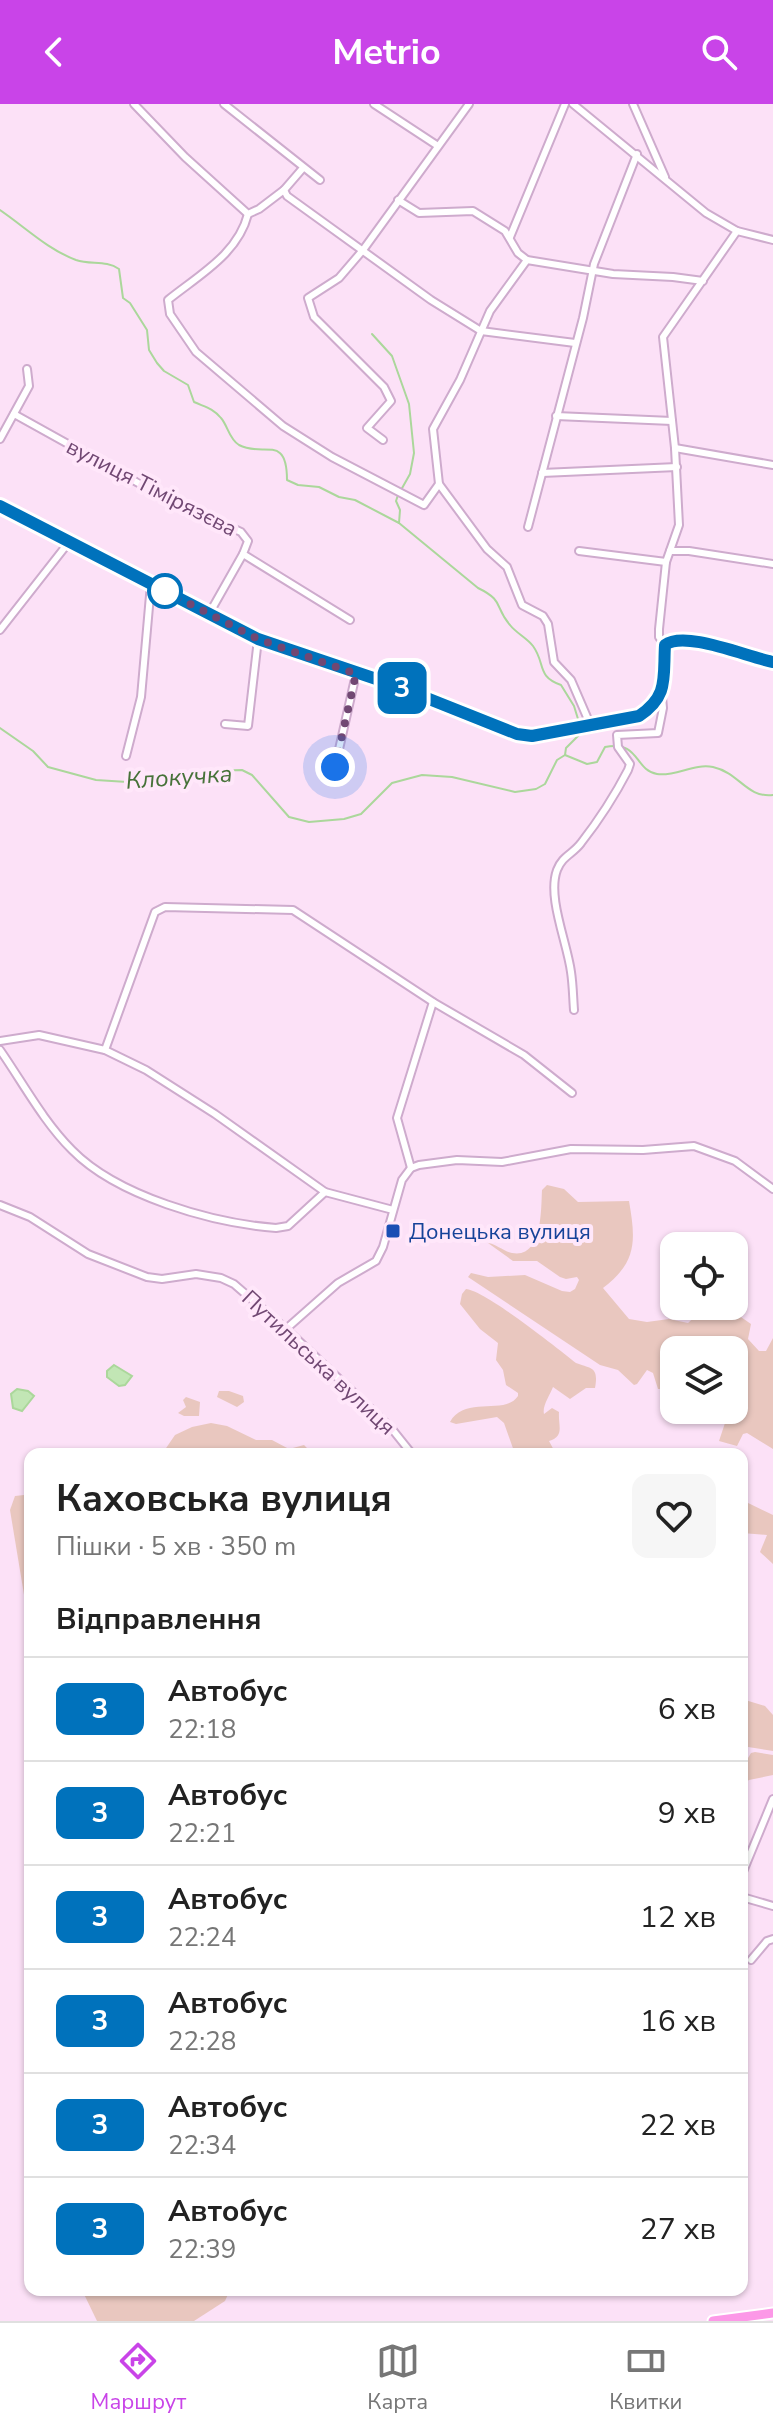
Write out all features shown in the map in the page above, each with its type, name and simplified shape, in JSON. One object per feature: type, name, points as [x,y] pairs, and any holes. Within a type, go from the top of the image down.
[{"type":"main road","points":[[713,2321],[773,2313]]},
{"type":"street","points":[[134,104],[185,157],[248,214]]},
{"type":"street","points":[[224,104],[320,180]]},
{"type":"street","points":[[374,104],[438,146]]},
{"type":"street","points":[[383,440],[367,428],[391,401],[384,387],[314,317],[308,298],[339,278],[363,250],[469,104]]},
{"type":"street","points":[[510,237],[565,104]]},
{"type":"street","points":[[573,104],[706,213],[737,231],[773,240]]},
{"type":"street","points":[[633,104],[666,179]]},
{"type":"street","points":[[528,527],[594,264],[637,154]]},
{"type":"street","points":[[248,214],[284,190],[303,168]]},
{"type":"street","points":[[284,190],[287,196],[431,300],[481,331],[575,343]]},
{"type":"street","points":[[398,200],[419,213],[473,211],[510,237],[518,253],[527,260],[594,271],[703,281]]},
{"type":"street","points":[[248,214],[244,229],[224,256],[168,300],[170,314],[196,352],[283,426],[411,499],[424,505],[439,484]]},
{"type":"street","points":[[574,1010],[562,924],[553,899],[556,872],[565,855],[577,848],[602,816],[628,770],[630,764],[617,744],[617,735],[658,733],[663,708],[665,645],[659,637],[659,629],[666,562],[679,525],[677,467],[663,337],[737,231]]},
{"type":"street","points":[[527,260],[490,311],[460,380],[433,429],[439,484],[487,549],[507,567],[522,605],[543,616],[548,624],[554,662],[571,680],[588,724]]},
{"type":"street","points":[[0,439],[29,386],[27,369]]},
{"type":"street","name":"вулиця Тімірязєва","points":[[14,414],[149,489],[241,532],[248,541],[243,554],[350,620]]},
{"type":"street","points":[[556,416],[672,421]]},
{"type":"street","points":[[675,448],[773,465]]},
{"type":"street","points":[[542,473],[677,467]]},
{"type":"street","points":[[0,506],[258,639],[394,685],[517,734],[532,736],[639,716],[653,707],[662,690]]},
{"type":"street","points":[[0,630],[69,542]]},
{"type":"street","points":[[579,551],[666,562]]},
{"type":"street","points":[[670,551],[701,552],[773,564]]},
{"type":"street","points":[[209,614],[243,554]]},
{"type":"street","points":[[126,756],[141,697],[151,584]]},
{"type":"street","points":[[225,724],[248,726],[258,639]]},
{"type":"street","points":[[665,645],[671,640],[688,640],[773,662]]},
{"type":"street","points":[[335,767],[356,674]]},
{"type":"street","points":[[105,1050],[155,912],[165,907],[293,910],[433,1002],[524,1055],[572,1093]]},
{"type":"street","points":[[411,1168],[397,1118],[433,1002]]},
{"type":"street","points":[[0,1041],[39,1035],[105,1050],[146,1070],[215,1114],[325,1192],[393,1210]]},
{"type":"street","points":[[0,1050],[44,1116],[71,1149],[89,1165],[137,1192],[181,1208],[276,1228],[291,1224],[325,1192]]},
{"type":"street","points":[[286,1329],[338,1283],[376,1261],[402,1180],[411,1168],[424,1164],[457,1160],[508,1161],[571,1149],[643,1150],[694,1146],[735,1161],[773,1189]]},
{"type":"street","name":"Путильська вулиця","points":[[0,1205],[39,1222],[88,1254],[147,1277],[162,1279],[196,1274],[229,1281],[286,1329],[392,1429],[407,1448]]},
{"type":"street","points":[[748,1859],[773,1799]]},
{"type":"street","points":[[748,1899],[773,1906]]},
{"type":"street","points":[[751,1960],[767,1941],[773,1939]]},
{"type":"shaded area","points":[[547,1185],[564,1189],[578,1202],[629,1201],[633,1228],[631,1250],[622,1269],[603,1288],[629,1319],[688,1323],[691,1320],[745,1320],[751,1324],[748,1339],[748,1336],[660,1336],[660,1389],[653,1373],[647,1370],[634,1385],[618,1370],[600,1365],[468,1277],[471,1273],[488,1277],[525,1275],[562,1291],[575,1289],[579,1280],[577,1277],[560,1277],[537,1261],[513,1261],[488,1243],[512,1253],[522,1253],[530,1248],[538,1230],[542,1190]]},
{"type":"shaded area","points":[[466,1289],[489,1299],[576,1363],[595,1372],[595,1388],[586,1388],[570,1399],[553,1387],[544,1408],[544,1414],[552,1408],[559,1412],[559,1433],[549,1441],[553,1448],[513,1448],[504,1423],[497,1417],[456,1424],[450,1422],[465,1409],[504,1405],[518,1396],[506,1385],[503,1370],[496,1360],[498,1343],[480,1329],[460,1304]]},
{"type":"shaded area","points":[[773,1338],[773,1449],[747,1433],[743,1434],[737,1446],[719,1441],[725,1424],[748,1424],[748,1339],[759,1351],[766,1351]]},
{"type":"shaded area","points":[[114,1365],[132,1376],[125,1385],[119,1386],[107,1377],[107,1371]]},
{"type":"shaded area","points":[[17,1389],[34,1396],[22,1411],[13,1408],[11,1394]]},
{"type":"shaded area","points":[[219,1391],[243,1396],[244,1402],[237,1407],[217,1397]]},
{"type":"shaded area","points":[[186,1397],[200,1402],[199,1416],[178,1413],[186,1407],[183,1400]]},
{"type":"shaded area","points":[[211,1423],[227,1426],[256,1440],[272,1440],[287,1448],[166,1448],[175,1435]]},
{"type":"shaded area","points":[[24,1495],[24,1595],[10,1510],[15,1496]]},
{"type":"shaded area","points":[[748,1503],[773,1515],[773,1564],[760,1552],[767,1535],[748,1533]]},
{"type":"shaded area","points":[[748,1701],[765,1706],[773,1715],[773,1751],[748,1747]]},
{"type":"shaded area","points":[[751,1753],[773,1755],[773,1775],[748,1781],[748,1758]]},
{"type":"shaded area","points":[[85,2296],[227,2296],[225,2301],[194,2321],[97,2321]]},
{"type":"waterway","points":[[0,210],[65,255],[119,269],[123,298],[130,303],[147,330],[149,350],[157,363],[164,371],[188,385],[194,402],[218,415],[239,445],[278,452],[286,466],[287,480],[355,500],[399,523],[492,597],[510,625],[533,646],[548,678],[561,685],[574,706],[582,732],[566,748],[565,755]]},
{"type":"waterway","points":[[372,334],[392,356],[409,404],[414,453],[410,474],[401,490]]},
{"type":"waterway","points":[[398,495],[399,523]]},
{"type":"waterway","name":"Клокучка","points":[[0,728],[33,751],[48,767],[96,780],[143,783],[207,771],[242,770],[252,775],[289,817],[309,822],[361,814],[392,783],[422,775],[452,777],[515,792],[536,789],[545,784],[557,760],[565,755],[587,764],[597,762],[605,747],[616,746],[631,751],[644,767],[657,774],[713,767],[730,774],[756,793],[773,795]]},
{"type":"bus line","name":"3","points":[[0,506],[258,639],[394,685],[517,734],[532,736],[639,716],[659,699],[665,645],[671,640],[688,640],[773,662]]},
{"type":"place","name":"Донецька вулиця","points":[[393,1231]]},
{"type":"route","points":[[165,591],[258,639],[356,674],[335,767]]}]
